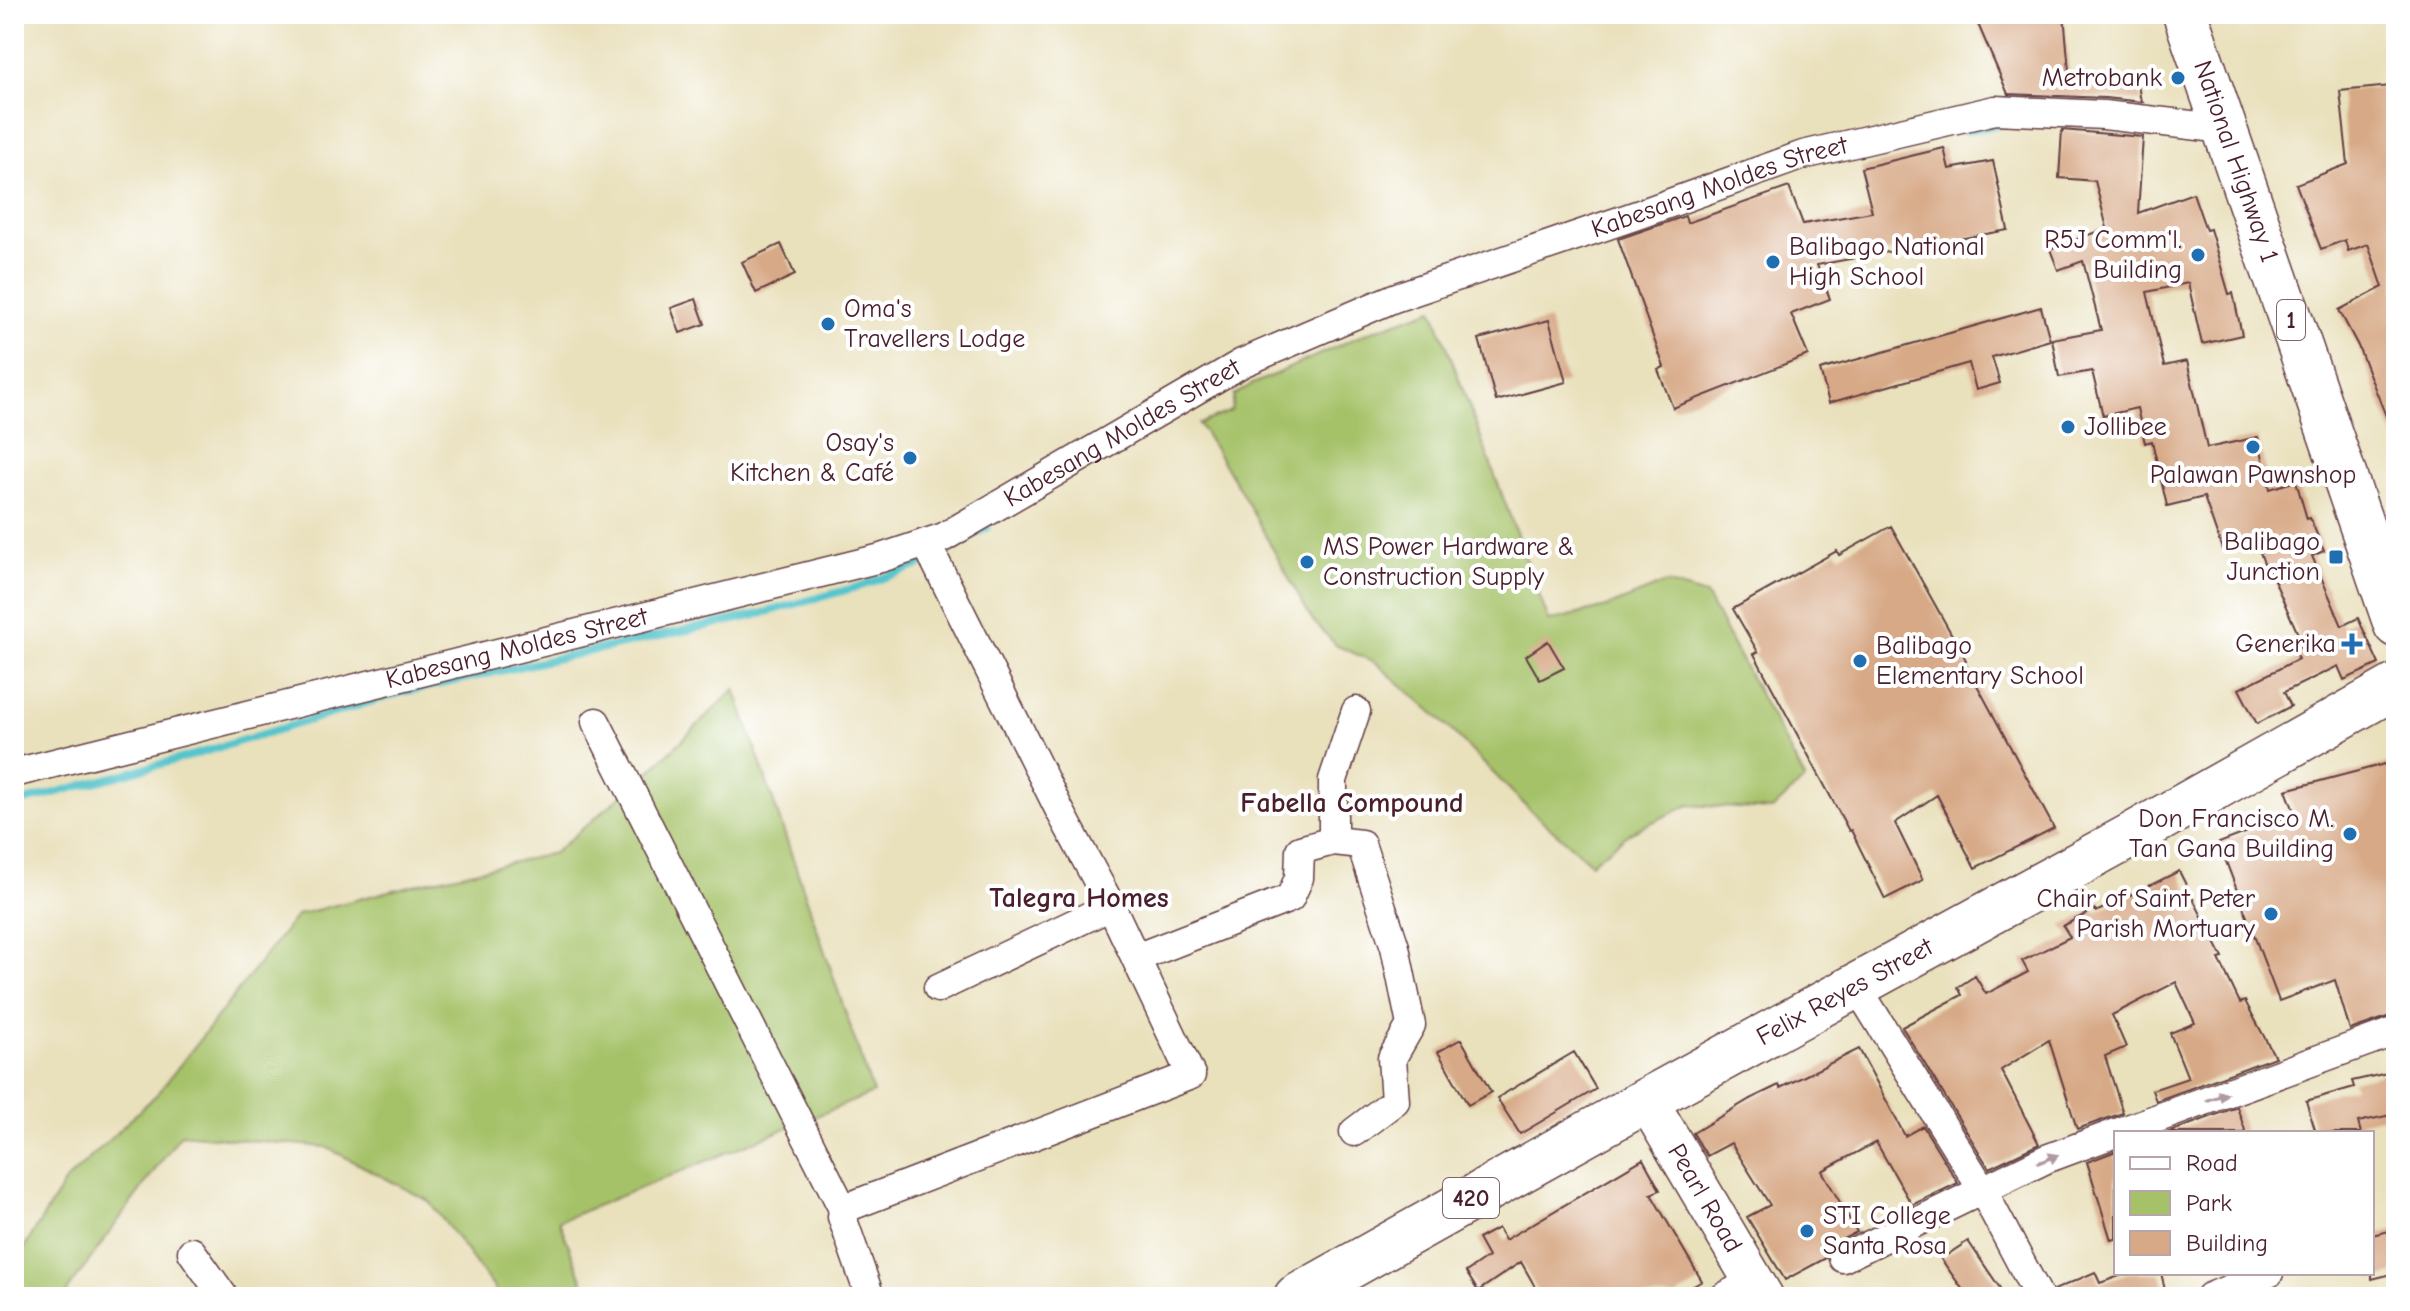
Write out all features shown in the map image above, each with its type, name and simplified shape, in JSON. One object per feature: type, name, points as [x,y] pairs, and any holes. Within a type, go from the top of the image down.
[{"type":"main road","name":"National Highway 1","points":[[2185,14],[2396,625]]},
{"type":"main road","name":"Felix Reyes Street","points":[[1296,1297],[2396,686]]},
{"type":"street","name":"Kabesang Moldes Street","points":[[14,773],[881,558],[931,553],[944,537],[1242,363],[1394,298],[1803,155],[1995,110],[2104,115],[2225,129]]},
{"type":"street","points":[[843,1209],[1189,1077],[1190,1072],[1111,906],[931,553]]},
{"type":"street","points":[[1333,841],[1333,780],[1356,711]]},
{"type":"street","points":[[596,722],[843,1209],[842,1217],[870,1297]]},
{"type":"street","points":[[1136,958],[1290,898],[1299,878],[1300,850],[1333,841],[1361,844],[1395,947],[1411,1025],[1392,1058],[1395,1101],[1354,1132]]},
{"type":"street","points":[[938,988],[1111,906]]},
{"type":"street","points":[[1857,987],[1982,1189],[2039,1297]]},
{"type":"street","points":[[2122,1131],[2396,1031]]},
{"type":"street","name":"Pearl Road","points":[[1647,1100],[1747,1291]]},
{"type":"street","points":[[1843,1258],[2046,1159],[2114,1134]]},
{"type":"street","points":[[192,1252],[224,1297]]},
{"type":"street","points":[[2210,1297],[2264,1275]]},
{"type":"green space","points":[[1433,309],[1549,621],[1607,607],[1666,583],[1706,595],[1805,779],[1772,810],[1689,805],[1633,831],[1591,863],[1529,809],[1439,718],[1375,662],[1337,646],[1312,620],[1241,491],[1199,424],[1231,411],[1234,395],[1251,385],[1369,332]]},
{"type":"green space","points":[[735,689],[873,1093],[559,1221],[589,1297],[501,1297],[429,1201],[326,1147],[181,1134],[63,1297],[14,1297],[14,1264],[65,1182],[158,1093],[297,915],[554,853],[648,773]]},
{"type":"building","points":[[2064,14],[2070,82],[2137,76],[2143,102],[2008,94],[1975,17]]},
{"type":"building","points":[[2391,86],[2396,132],[2395,439],[2358,346],[2339,310],[2383,287],[2368,244],[2348,251],[2345,240],[2321,249],[2296,184],[2348,164],[2340,91]]},
{"type":"building","points":[[2062,130],[2143,137],[2138,213],[2193,193],[2206,230],[2210,229],[2229,294],[2233,293],[2242,335],[2202,344],[2188,283],[2147,292],[2164,366],[2187,361],[2207,448],[2258,437],[2270,489],[2296,481],[2307,519],[2310,518],[2324,551],[2312,556],[2342,626],[2358,618],[2379,664],[2344,680],[2338,666],[2284,692],[2291,706],[2257,724],[2239,689],[2298,659],[2294,650],[2303,645],[2270,571],[2267,572],[2255,538],[2222,549],[2204,497],[2167,506],[2152,441],[2145,443],[2137,408],[2103,416],[2092,371],[2059,377],[2052,339],[2101,330],[2083,261],[2058,270],[2050,249],[2107,228],[2095,181],[2059,178]]},
{"type":"building","name":"Balibago National High School","points":[[1944,148],[1949,169],[1993,161],[2008,230],[1817,265],[1830,299],[1791,314],[1808,355],[1673,408],[1658,370],[1664,367],[1618,239],[1685,216],[1687,223],[1789,187],[1803,224],[1872,212],[1861,168]]},
{"type":"building","points":[[781,244],[795,275],[756,293],[742,262]]},
{"type":"building","points":[[696,299],[705,324],[680,333],[671,308]]},
{"type":"building","points":[[2041,307],[2050,340],[1992,357],[2000,383],[1976,390],[1969,363],[1829,403],[1820,370]]},
{"type":"building","points":[[1549,320],[1566,382],[1496,401],[1479,339]]},
{"type":"building","name":"Balibago Elementary School","points":[[1891,526],[2054,828],[1975,868],[1937,795],[1895,823],[1923,880],[1885,899],[1733,609],[1837,551],[1839,555]]},
{"type":"building","points":[[1548,641],[1564,668],[1540,680],[1526,656]]},
{"type":"building","points":[[2396,761],[2396,1014],[2350,1030],[2335,980],[2279,1001],[2219,843],[2295,814],[2286,790]]},
{"type":"building","points":[[2179,871],[2223,958],[2219,959],[2240,1003],[2245,1001],[2275,1057],[2156,1101],[2152,1090],[2188,1078],[2170,1033],[2195,1023],[2176,982],[2112,1015],[2126,1047],[2105,1056],[2123,1113],[2077,1129],[2049,1040],[2001,1070],[2039,1144],[1989,1168],[1902,1027],[1962,995],[1958,987],[1975,976],[1986,994],[2028,972],[2022,961],[2070,937],[2063,926]]},
{"type":"building","points":[[1461,1039],[1491,1092],[1468,1105],[1438,1052]]},
{"type":"building","points":[[1859,1049],[1905,1136],[1923,1126],[1958,1183],[1912,1205],[1876,1142],[1822,1171],[1857,1232],[1835,1243],[1826,1258],[1785,1280],[1747,1217],[1770,1205],[1731,1143],[1707,1156],[1693,1133],[1750,1099],[1779,1085],[1780,1088]]},
{"type":"building","points":[[1574,1052],[1596,1089],[1520,1134],[1497,1098]]},
{"type":"building","points":[[2396,1071],[2396,1114],[2358,1122],[2360,1131],[2315,1131],[2306,1101],[2354,1087],[2352,1081]]},
{"type":"building","points":[[2237,1107],[2245,1131],[2172,1131]]},
{"type":"building","points":[[2114,1152],[2114,1239],[2111,1240],[2087,1162]]},
{"type":"building","points":[[1643,1159],[1660,1190],[1651,1194],[1702,1281],[1675,1297],[1541,1297],[1521,1262],[1478,1291],[1466,1272],[1488,1257],[1478,1239],[1498,1228],[1505,1240]]},
{"type":"building","points":[[2396,1229],[2396,1273],[2372,1279],[2374,1275],[2374,1234]]},
{"type":"building","points":[[1968,1241],[2006,1297],[1968,1297],[1941,1259]]},
{"type":"building","points":[[2095,1272],[2100,1283],[2122,1275],[2162,1275],[2167,1297],[2056,1297],[2054,1290]]},
{"type":"waterway","points":[[1964,131],[2009,123]]},
{"type":"waterway","points":[[14,804],[187,757],[403,692],[756,615],[861,586],[932,560],[987,527]]},
{"type":"place","name":"Metrobank","points":[[2178,78]]},
{"type":"place","name":"R5J Comm'l. Building","points":[[2198,255]]},
{"type":"place","name":"Balibago National High School","points":[[1773,262]]},
{"type":"place","name":"Oma's Travellers Lodge","points":[[828,324]]},
{"type":"place","name":"Jollibee","points":[[2068,427]]},
{"type":"place","name":"Palawan Pawnshop","points":[[2253,447]]},
{"type":"place","name":"Osay's Kitchen & Café","points":[[910,458]]},
{"type":"place","name":"Balibago Junction","points":[[2336,557]]},
{"type":"place","name":"MS Power Hardware & Construction Supply","points":[[1307,562]]},
{"type":"place","name":"Generika","points":[[2352,644]]},
{"type":"place","name":"Balibago Elementary School","points":[[1860,661]]},
{"type":"place","name":"Don Francisco M. Tan Gana Building","points":[[2350,834]]},
{"type":"place","name":"Chair of Saint Peter Parish Mortuary","points":[[2271,914]]},
{"type":"place","name":"STI College Santa Rosa","points":[[1807,1231]]},
{"type":"district","name":"Fabella Compound","points":[[1352,803]]},
{"type":"district","name":"Talegra Homes","points":[[1079,898]]}]
